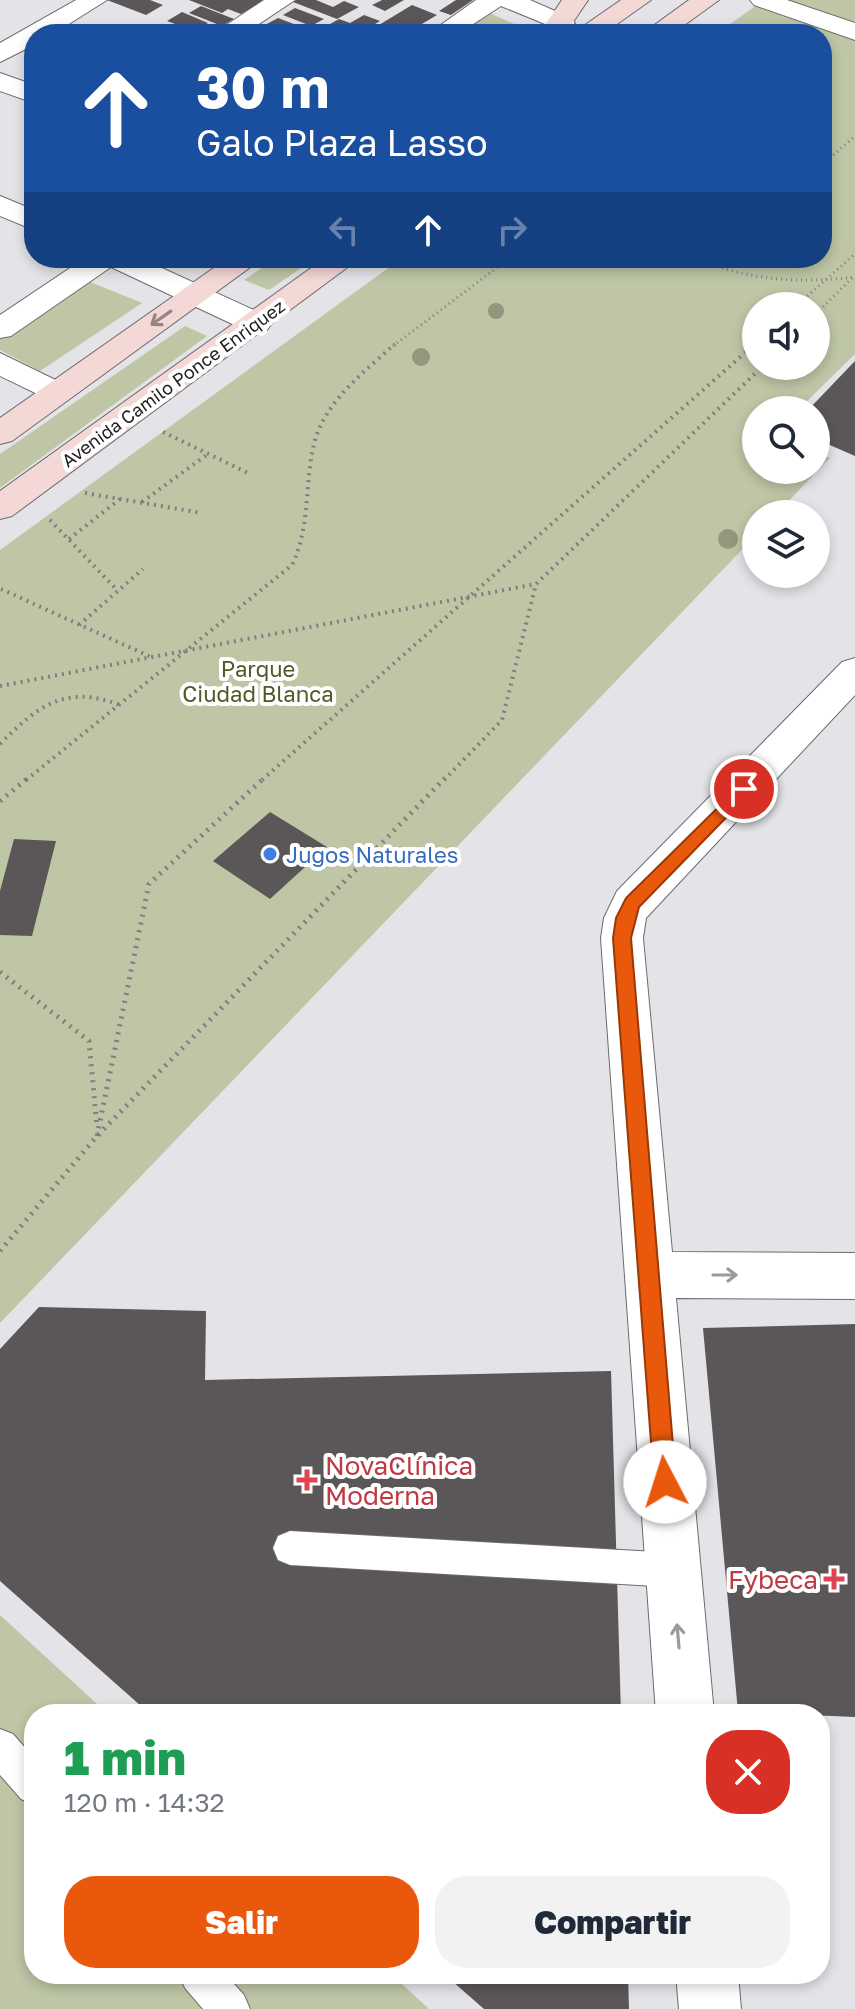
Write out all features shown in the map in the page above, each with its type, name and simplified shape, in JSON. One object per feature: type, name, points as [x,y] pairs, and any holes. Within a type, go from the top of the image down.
[{"type":"main road","points":[[568,24],[575,0]]},
{"type":"main road","points":[[580,24],[638,0]]},
{"type":"main road","points":[[670,24],[706,0]]},
{"type":"main road","points":[[0,434],[233,268]]},
{"type":"main road","name":"Avenida Camilo Ponce Enriquez","points":[[0,508],[331,268]]},
{"type":"street","points":[[52,24],[94,0]]},
{"type":"street","points":[[242,24],[282,0]]},
{"type":"street","points":[[456,24],[493,0]]},
{"type":"street","points":[[508,0],[554,24]]},
{"type":"street","points":[[763,0],[855,32]]},
{"type":"street","points":[[836,0],[855,6]]},
{"type":"street","points":[[0,54],[24,40]]},
{"type":"street","points":[[0,81],[24,91]]},
{"type":"street","points":[[0,205],[24,216]]},
{"type":"street","points":[[0,329],[90,268]]},
{"type":"street","points":[[137,268],[256,323]]},
{"type":"street","points":[[0,363],[56,393]]},
{"type":"street","points":[[684,1704],[647,1275],[622,938],[625,918],[632,903],[848,688]]},
{"type":"street","points":[[647,1275],[855,1276]]},
{"type":"street","points":[[708,1984],[710,2009]]},
{"type":"lane","points":[[290,1548],[673,1570]]},
{"type":"lane","points":[[0,1747],[24,1775]]},
{"type":"lane","points":[[208,1984],[230,2009]]},
{"type":"path","points":[[832,156],[855,136]]},
{"type":"path","points":[[812,292],[855,254]]},
{"type":"path","points":[[0,801],[292,565],[308,530],[315,440],[328,413],[353,382],[497,268]]},
{"type":"path","points":[[728,268],[796,279],[854,277]]},
{"type":"path","points":[[830,300],[854,277]]},
{"type":"path","points":[[97,1136],[149,884],[742,356]]},
{"type":"path","points":[[0,1251],[97,1136],[502,720],[536,584],[748,380]]},
{"type":"path","points":[[159,429],[250,474]]},
{"type":"path","points":[[141,502],[208,454]]},
{"type":"path","points":[[72,491],[202,513]]},
{"type":"path","points":[[69,539],[120,499]]},
{"type":"path","points":[[42,512],[118,591]]},
{"type":"path","points":[[79,625],[143,569]]},
{"type":"path","points":[[0,686],[536,584]]},
{"type":"path","points":[[1,589],[152,658]]},
{"type":"path","points":[[0,744],[42,705],[64,696],[105,697],[120,705]]},
{"type":"path","points":[[0,972],[89,1041],[97,1136]]},
{"type":"green space","name":"Parque Ciudad Blanca","points":[[764,0],[855,0],[855,354],[830,379],[830,292],[742,292],[742,380],[829,380],[812,396],[742,396],[742,484],[805,484],[790,500],[742,500],[742,550],[0,1323],[0,550],[388,268],[832,268],[832,24],[730,24]]},
{"type":"green space","points":[[485,11],[514,24],[466,24]]},
{"type":"green space","points":[[261,268],[301,268],[269,290],[244,280]]},
{"type":"green space","points":[[68,273],[142,303],[40,371],[0,350],[0,318]]},
{"type":"green space","points":[[185,326],[207,336],[0,488],[0,454]]},
{"type":"green space","points":[[0,1615],[97,1704],[24,1704],[24,1984],[402,1984],[429,2009],[0,2009]]},
{"type":"building","points":[[107,0],[150,0],[163,5],[146,15]]},
{"type":"building","points":[[189,0],[266,0],[241,14],[228,9],[222,13]]},
{"type":"building","points":[[316,0],[333,7],[344,1],[359,7],[337,19],[293,2]]},
{"type":"building","points":[[382,0],[404,0],[385,11],[372,5]]},
{"type":"building","points":[[456,0],[473,0],[451,15],[439,11]]},
{"type":"building","points":[[412,5],[437,15],[422,24],[381,24]]},
{"type":"building","points":[[201,6],[234,19],[217,24],[189,13]]},
{"type":"building","points":[[295,8],[324,19],[306,24],[283,15]]},
{"type":"building","points":[[182,12],[208,23],[175,24],[167,21]]},
{"type":"building","points":[[364,15],[380,21],[375,24],[330,24],[339,19],[350,23]]},
{"type":"building","points":[[278,18],[294,24],[267,24]]},
{"type":"building","points":[[855,361],[855,456],[830,445],[830,396],[821,396]]},
{"type":"building","name":"Jugos Naturales","points":[[270,812],[327,847],[270,899],[213,861]]},
{"type":"building","points":[[14,839],[56,841],[32,936],[0,935],[0,891]]},
{"type":"building","name":"NovaClínica Moderna","points":[[39,1307],[206,1311],[205,1380],[611,1371],[621,1704],[139,1704],[0,1581],[0,1349]]},
{"type":"building","points":[[855,1324],[855,1717],[830,1716],[830,1704],[737,1704],[703,1328]]},
{"type":"building","points":[[455,1984],[628,1984],[629,2009],[484,2009]]},
{"type":"place","name":"Jugos Naturales","points":[[270,854]]},
{"type":"place","name":"NovaClínica Moderna","points":[[307,1480]]},
{"type":"place","name":"Fybeca","points":[[834,1579]]},
{"type":"route","points":[[665,1482],[622,938],[625,918],[632,903],[744,789]]}]
